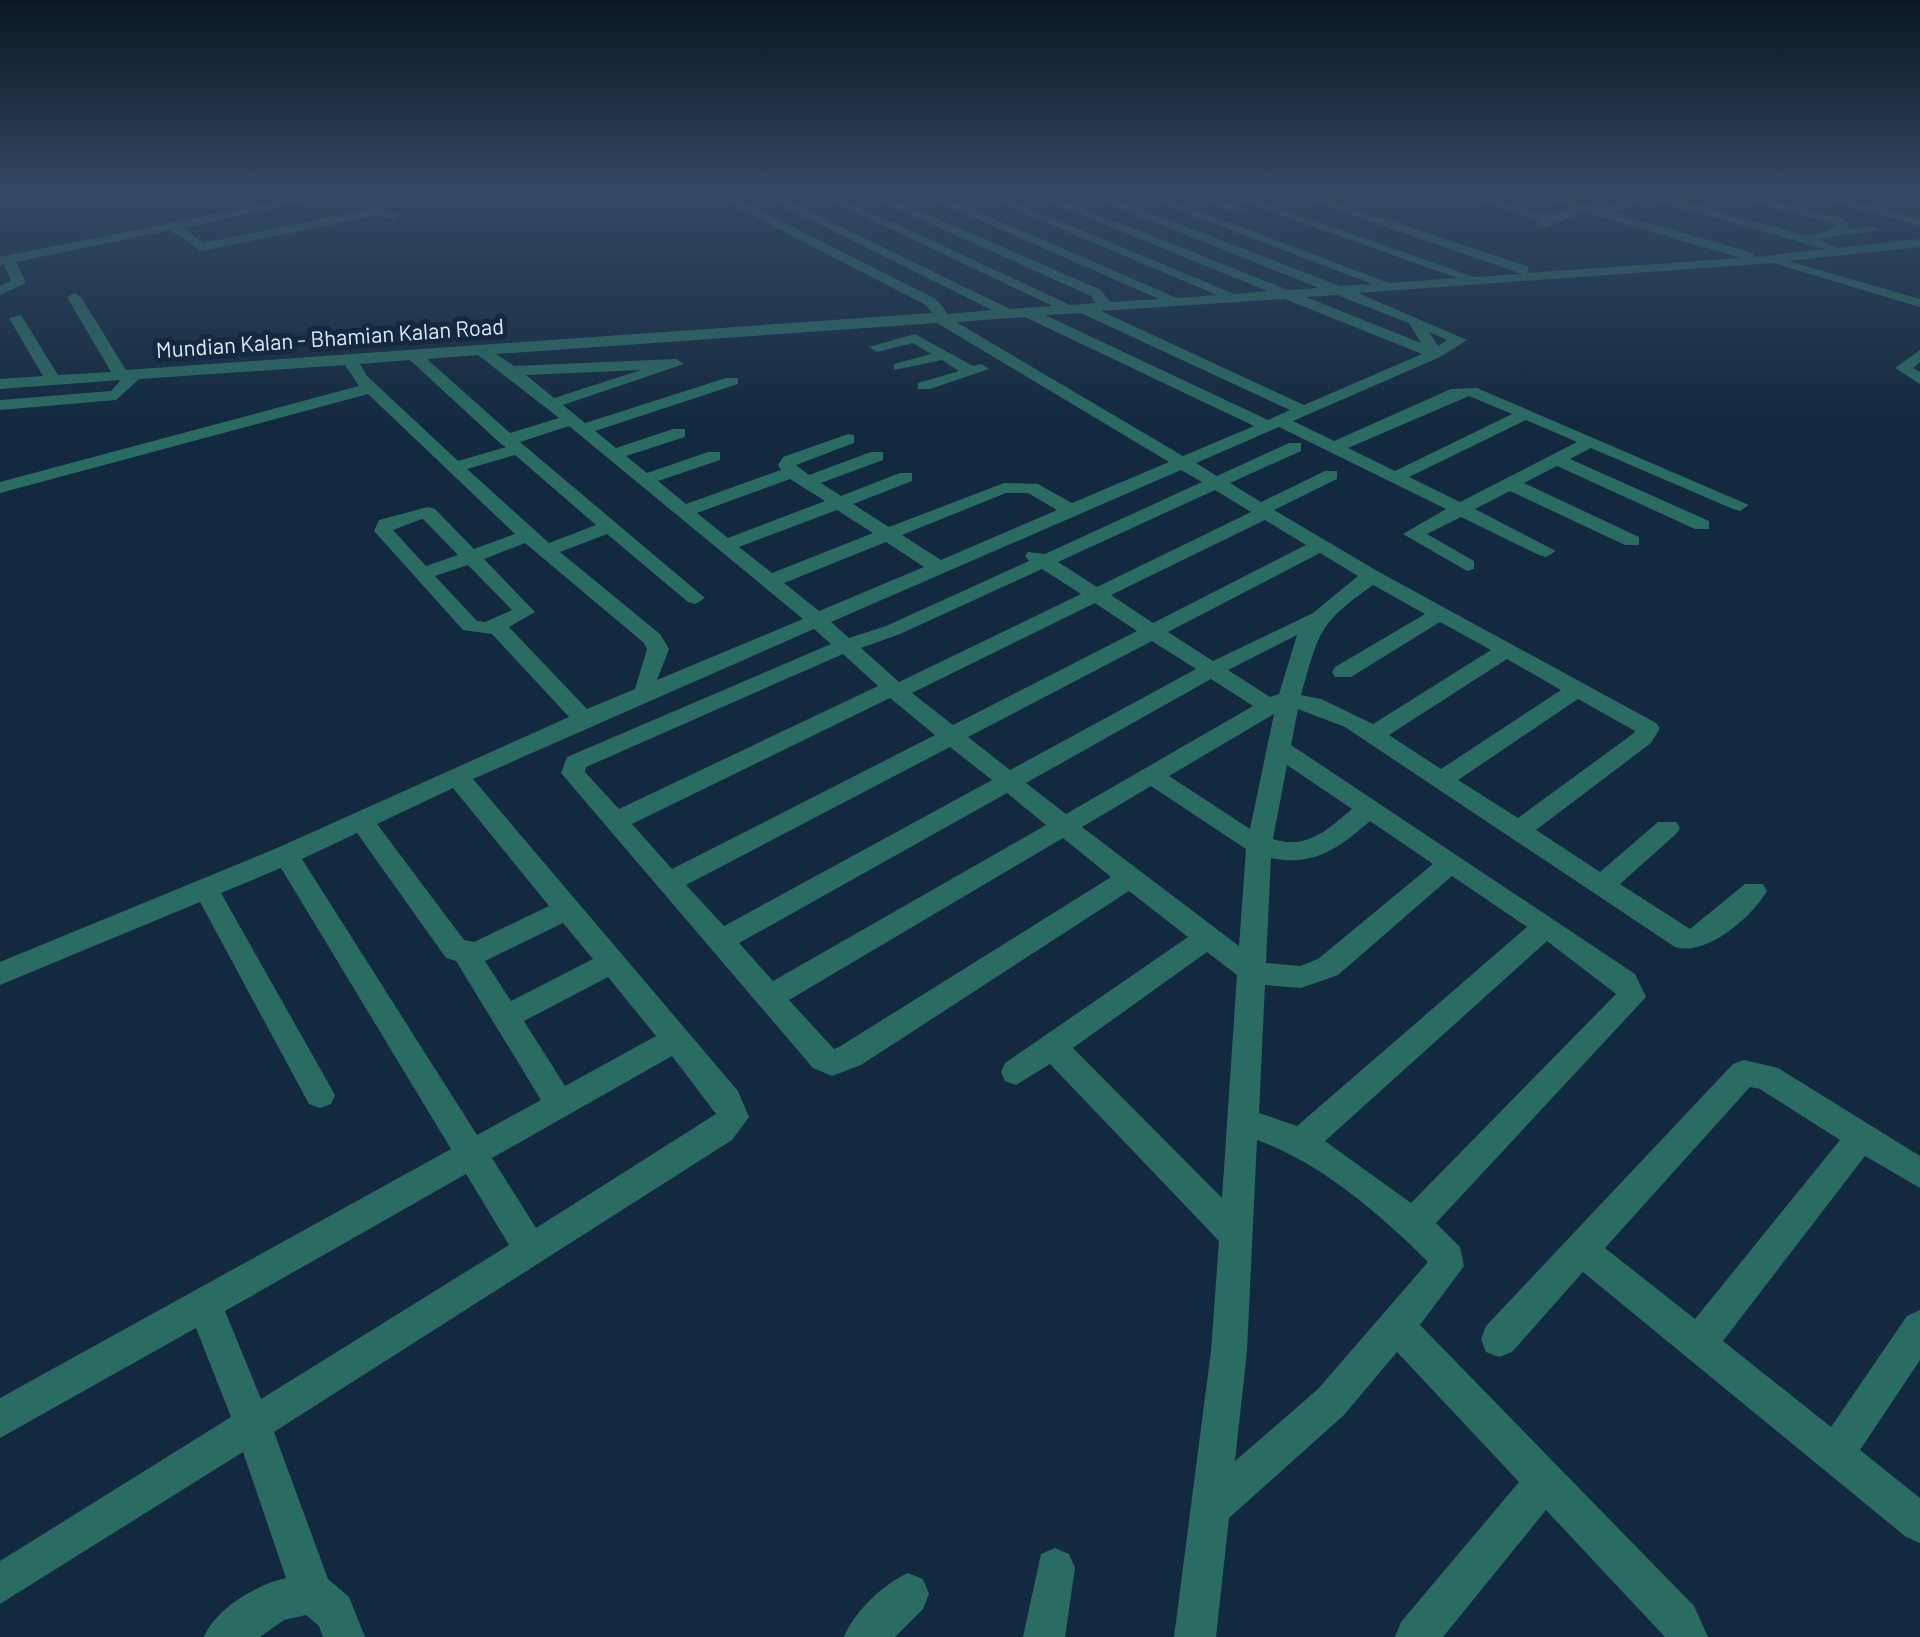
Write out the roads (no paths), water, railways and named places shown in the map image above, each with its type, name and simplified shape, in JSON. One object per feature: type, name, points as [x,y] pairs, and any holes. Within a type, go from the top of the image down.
[{"type":"street","points":[[0,291],[18,286],[11,271]]},
{"type":"street","points":[[870,271],[931,302],[939,316],[1261,512],[1641,722],[1648,733],[1519,830]]},
{"type":"street","points":[[924,271],[1008,312]]},
{"type":"street","points":[[993,271],[1302,410]]},
{"type":"street","points":[[1049,271],[1096,292],[1102,296],[1104,306]]},
{"type":"street","points":[[1107,271],[1176,301]]},
{"type":"street","points":[[1170,271],[1232,297]]},
{"type":"street","points":[[1231,271],[1435,354]]},
{"type":"street","points":[[0,974],[286,855],[584,719],[1182,464],[1459,340],[1291,271]]},
{"type":"street","points":[[1352,271],[1391,286]]},
{"type":"street","points":[[1413,271],[1434,283]]},
{"type":"street","points":[[1453,271],[1477,280]]},
{"type":"street","points":[[1526,271],[1537,275]]},
{"type":"street","name":"Mundian Kalan - Bhamian Kalan Road","points":[[1,381],[414,356],[1592,271]]},
{"type":"street","points":[[1806,271],[1920,303]]},
{"type":"street","points":[[0,404],[116,395],[128,374],[74,296]]},
{"type":"street","points":[[1026,312],[1274,424],[1336,447],[1546,551]]},
{"type":"street","points":[[16,318],[53,380]]},
{"type":"street","points":[[1414,320],[1435,354]]},
{"type":"street","points":[[877,347],[915,338],[972,372]]},
{"type":"street","points":[[480,350],[770,581],[950,736],[1254,973],[1315,975],[1452,862]]},
{"type":"street","points":[[900,367],[944,354]]},
{"type":"street","points":[[1920,355],[1902,368],[1920,379]]},
{"type":"street","points":[[414,356],[696,598]]},
{"type":"street","points":[[350,360],[355,372],[371,388],[528,536],[652,639],[658,649],[646,683],[648,692]]},
{"type":"street","points":[[924,386],[1010,360]]},
{"type":"street","points":[[511,371],[676,364],[550,404]]},
{"type":"street","points":[[456,468],[512,444],[732,381]]},
{"type":"street","points":[[0,488],[371,388]]},
{"type":"street","points":[[1336,447],[1464,391],[1528,413],[1740,505]]},
{"type":"street","points":[[1396,476],[1528,413]]},
{"type":"street","points":[[613,455],[679,433]]},
{"type":"street","points":[[848,439],[787,465],[940,568]]},
{"type":"street","points":[[1466,565],[1412,534],[1592,441]]},
{"type":"street","points":[[1130,878],[840,1062],[824,1059],[573,772],[575,762],[805,660],[848,648],[1296,447]]},
{"type":"street","points":[[642,481],[714,456]]},
{"type":"street","points":[[681,512],[877,456]]},
{"type":"street","points":[[1555,459],[1702,525]]},
{"type":"street","points":[[616,821],[1098,596],[1331,474]]},
{"type":"street","points":[[1508,483],[1632,542]]},
{"type":"street","points":[[725,546],[839,503],[912,495],[1020,486],[1045,493],[1070,510]]},
{"type":"street","points":[[770,581],[886,534],[912,495]]},
{"type":"street","points":[[428,513],[525,612],[496,626],[478,629],[470,626],[423,574],[382,527],[428,513]]},
{"type":"street","points":[[546,551],[610,527]]},
{"type":"street","points":[[423,574],[528,536]]},
{"type":"street","points":[[1008,538],[1211,670],[1278,702],[1332,711],[1692,943],[1754,891]]},
{"type":"street","points":[[669,882],[1322,544]]},
{"type":"street","points":[[720,941],[1211,670],[1316,618],[1372,576]]},
{"type":"street","points":[[1342,672],[1441,613]]},
{"type":"street","points":[[1195,1637],[1229,1351],[1259,846],[1280,749],[1278,702],[1316,618]]},
{"type":"street","points":[[496,626],[584,719]]},
{"type":"street","points":[[1372,735],[1506,650]]},
{"type":"street","points":[[1441,780],[1580,688]]},
{"type":"street","points":[[770,997],[1278,702]]},
{"type":"street","points":[[1280,749],[1546,926],[1632,990],[1628,1004],[1413,1224]]},
{"type":"street","points":[[1153,776],[1259,846],[1290,852],[1311,851],[1370,808]]},
{"type":"street","points":[[0,1584],[532,1251],[721,1130],[733,1117],[727,1100],[458,778]]},
{"type":"street","points":[[362,821],[456,950],[476,953],[567,909]]},
{"type":"street","points":[[1602,886],[1668,828]]},
{"type":"street","points":[[286,855],[532,1251]]},
{"type":"street","points":[[204,887],[320,1095]]},
{"type":"street","points":[[1302,1142],[1546,926]]},
{"type":"street","points":[[1016,1072],[1208,938]]},
{"type":"street","points":[[466,954],[560,1104]]},
{"type":"street","points":[[506,1017],[612,962]]},
{"type":"street","points":[[0,1418],[676,1040]]},
{"type":"street","points":[[1052,1046],[1235,1235]]},
{"type":"street","points":[[1499,1339],[1744,1073],[1767,1077],[1920,1174]]},
{"type":"street","points":[[1212,1507],[1331,1402],[1447,1266],[1448,1258],[1413,1224],[1302,1142],[1244,1122]]},
{"type":"street","points":[[1698,1344],[1862,1136]]},
{"type":"street","points":[[1579,1248],[1920,1523]]},
{"type":"street","points":[[204,1303],[312,1593],[334,1612],[344,1637]]},
{"type":"street","points":[[1396,1326],[1679,1621],[1688,1637]]},
{"type":"street","points":[[1836,1453],[1920,1328]]},
{"type":"street","points":[[1416,1637],[1545,1480]]},
{"type":"street","points":[[1044,1637],[1056,1568]]},
{"type":"street","points":[[224,1637],[275,1601],[312,1593]]},
{"type":"street","points":[[865,1637],[908,1594]]}]
